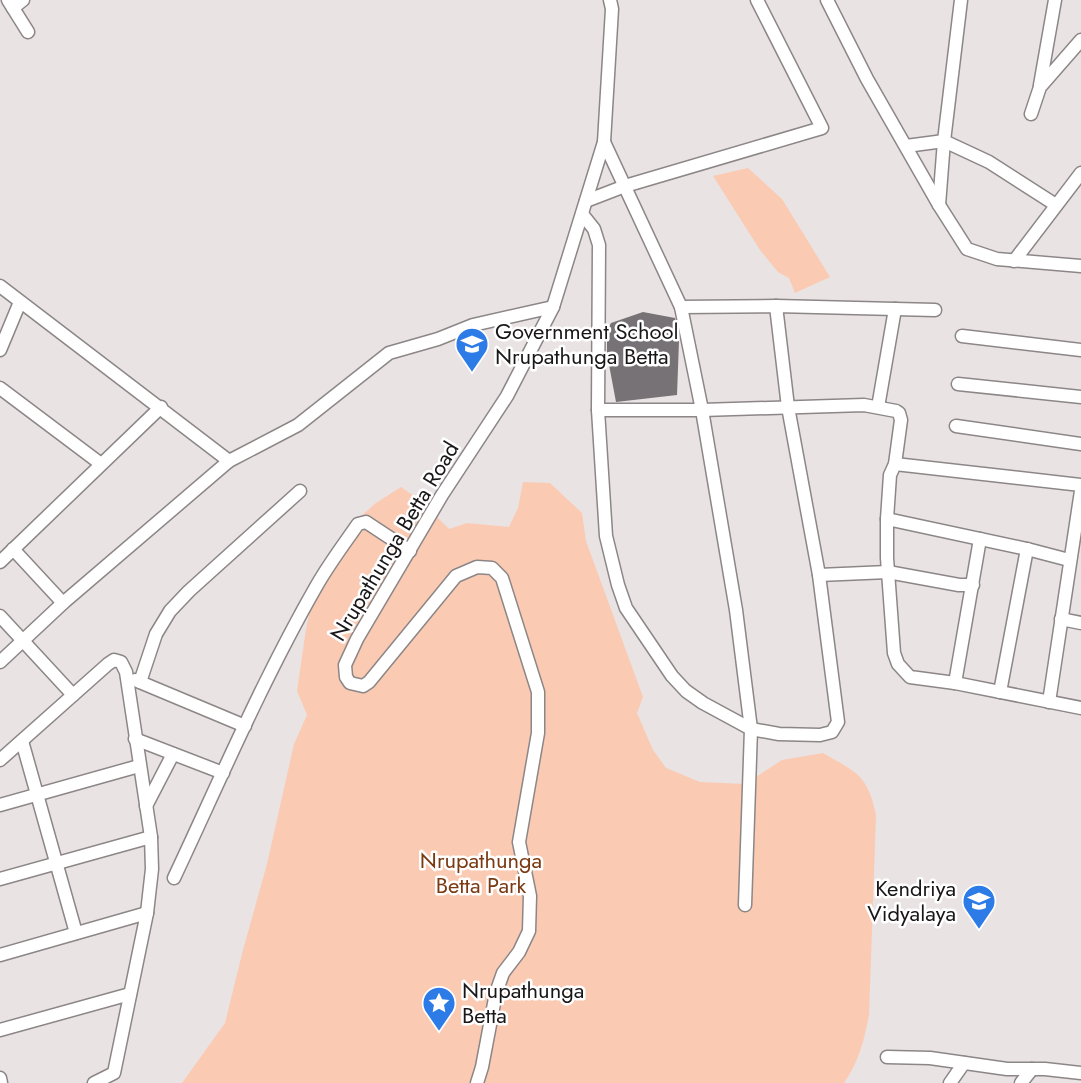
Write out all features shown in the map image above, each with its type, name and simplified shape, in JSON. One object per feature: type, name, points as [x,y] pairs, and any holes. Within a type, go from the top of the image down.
[{"type":"street","points":[[23,0],[10,4],[28,32]]},
{"type":"street","name":"Nrupathunga Betta Road","points":[[477,1083],[503,973],[519,952],[529,931],[530,896],[519,842],[538,733],[538,692],[502,578],[492,568],[477,567],[456,576],[369,682],[363,686],[350,683],[346,677],[345,665],[368,619],[442,495],[507,396],[553,307],[604,142],[612,9],[610,0]]},
{"type":"street","points":[[586,201],[625,186],[822,128],[757,0]]},
{"type":"street","points":[[827,0],[867,79],[939,205],[968,249],[997,259],[1081,266]]},
{"type":"street","points":[[939,205],[944,141],[961,0]]},
{"type":"street","points":[[1031,114],[1040,87],[1054,0]]},
{"type":"street","points":[[1040,87],[1081,40]]},
{"type":"street","points":[[906,146],[944,141],[989,162],[1056,205]]},
{"type":"street","points":[[604,142],[681,307],[702,410],[736,610],[751,729],[745,905]]},
{"type":"street","points":[[1014,261],[1081,172]]},
{"type":"street","points":[[582,214],[594,229],[599,245],[598,410],[606,536],[626,608],[672,676],[686,691],[703,703],[751,729],[779,734],[820,735],[832,732],[838,722],[819,575],[788,408],[776,306]]},
{"type":"street","points":[[0,286],[229,461]]},
{"type":"street","points":[[0,350],[20,302]]},
{"type":"street","points":[[681,307],[776,306],[935,310]]},
{"type":"street","points":[[0,662],[63,603],[229,461],[298,425],[389,353],[438,339],[473,325],[553,307]]},
{"type":"street","points":[[878,406],[894,309]]},
{"type":"street","points":[[962,336],[1081,350]]},
{"type":"street","points":[[958,384],[1081,397]]},
{"type":"street","points":[[0,388],[101,464]]},
{"type":"street","points":[[598,410],[702,410],[864,405],[896,411],[900,416],[895,464],[890,475],[887,519],[894,653],[898,664],[910,677],[956,683],[1081,708]]},
{"type":"street","points":[[0,562],[161,407]]},
{"type":"street","points":[[956,426],[1081,444]]},
{"type":"street","points":[[895,464],[1081,485]]},
{"type":"street","points":[[1049,702],[1081,490]]},
{"type":"street","points":[[140,682],[156,634],[170,611],[189,591],[300,491]]},
{"type":"street","points":[[887,519],[1070,560]]},
{"type":"street","points":[[174,878],[244,726],[318,584],[358,524],[366,522],[410,551]]},
{"type":"street","points":[[956,683],[980,539]]},
{"type":"street","points":[[13,549],[63,603]]},
{"type":"street","points":[[1000,692],[1027,549]]},
{"type":"street","points":[[819,575],[888,572],[959,585],[973,585]]},
{"type":"street","points":[[0,616],[74,695]]},
{"type":"street","points":[[1061,619],[1081,623]]},
{"type":"street","points":[[0,760],[114,660],[121,662],[126,676],[151,837],[152,869],[147,913],[114,1073],[94,1083]]},
{"type":"street","points":[[126,676],[244,726]]},
{"type":"street","points":[[135,739],[223,773]]},
{"type":"street","points":[[22,741],[76,933]]},
{"type":"street","points":[[146,806],[173,754]]},
{"type":"street","points":[[0,805],[139,766]]},
{"type":"street","points":[[0,879],[151,837]]},
{"type":"street","points":[[0,954],[147,913]]},
{"type":"street","points":[[0,1030],[130,994]]},
{"type":"street","points":[[887,1057],[930,1058],[1007,1069],[1081,1073]]},
{"type":"street","points":[[950,1083],[964,1063]]},
{"type":"street","points":[[1022,1083],[1032,1069]]},
{"type":"street","points":[[0,1078],[1,1083]]},
{"type":"green space","points":[[748,168],[782,199],[830,277],[795,293],[789,278],[778,272],[760,250],[713,176]]},
{"type":"green space","name":"Nrupathunga Betta Park","points":[[523,482],[550,483],[582,513],[586,541],[643,697],[637,713],[653,750],[666,768],[700,782],[745,784],[782,760],[823,753],[852,770],[869,791],[876,815],[869,1015],[854,1067],[844,1083],[182,1083],[225,1023],[267,864],[294,744],[307,715],[297,691],[306,629],[316,583],[343,532],[376,503],[401,487],[421,501],[449,529],[467,523],[509,527],[518,508]]},
{"type":"building","points":[[643,312],[675,318],[679,341],[677,395],[616,402],[607,354],[607,330],[611,323]]},
{"type":"place","name":"Government School Nrupathunga Betta","points":[[472,373]]},
{"type":"place","name":"Kendriya Vidyalaya","points":[[979,930]]},
{"type":"place","name":"Nrupathunga Betta","points":[[439,1032]]}]
